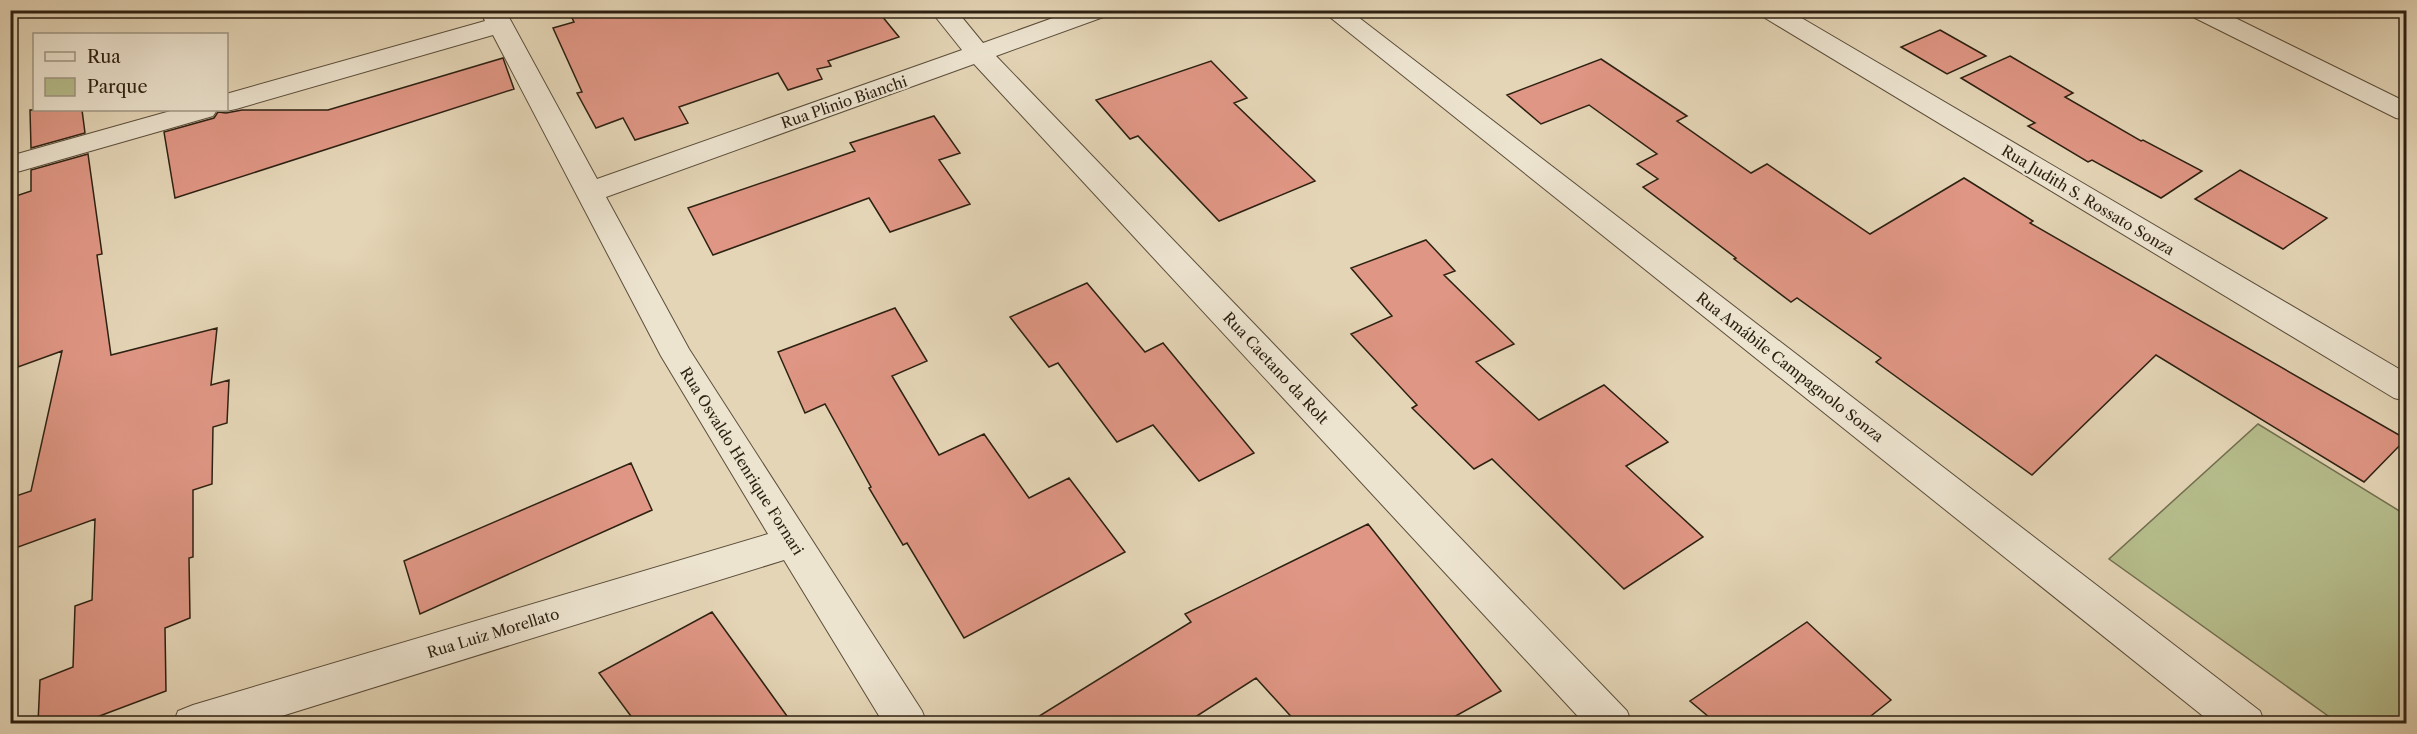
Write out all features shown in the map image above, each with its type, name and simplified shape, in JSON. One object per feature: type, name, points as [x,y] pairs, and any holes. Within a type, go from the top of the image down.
[{"type":"street","name":"Rua Caetano da Rolt","points":[[942,10],[979,54],[1612,723]]},
{"type":"street","name":"Rua Plinio Bianchi","points":[[588,193],[1100,10]]},
{"type":"street","name":"Rua Amábile Campagnolo Sonza","points":[[1333,10],[2246,723]]},
{"type":"street","name":"Rua Judith S. Rossato Sonza","points":[[1769,10],[2406,389]]},
{"type":"street","points":[[2198,10],[2406,112]]},
{"type":"street","points":[[228,102],[496,18]]},
{"type":"street","name":"Rua Osvaldo Henrique Fornari","points":[[496,18],[677,356],[907,723]]},
{"type":"street","points":[[10,165],[199,111]]},
{"type":"street","name":"Rua Luiz Morellato","points":[[193,723],[792,542]]},
{"type":"green space","points":[[2258,424],[2406,515],[2406,723],[2338,723],[2109,559]]},
{"type":"building","points":[[568,10],[877,10],[899,37],[828,61],[831,66],[817,69],[822,79],[788,90],[778,73],[679,107],[688,123],[635,140],[623,118],[596,128],[577,93],[582,92],[553,28],[574,22]]},
{"type":"building","points":[[1940,30],[1986,56],[1947,74],[1901,47]]},
{"type":"building","points":[[2010,56],[2073,93],[2065,97],[2141,141],[2202,171],[2161,198],[2092,160],[2088,162],[2028,126],[2035,123],[1961,78]]},
{"type":"building","points":[[503,58],[514,89],[175,198],[164,132],[214,118],[218,112],[328,110]]},
{"type":"building","points":[[1601,59],[1687,116],[1677,121],[1751,173],[1767,164],[1870,234],[1964,178],[2033,221],[2030,223],[2406,439],[2364,482],[2156,355],[2032,475],[1876,362],[1881,358],[1797,298],[1791,302],[1643,187],[1658,179],[1637,164],[1657,154],[1589,105],[1541,124],[1507,95]]},
{"type":"building","points":[[1211,61],[1247,98],[1234,103],[1315,181],[1219,221],[1138,136],[1130,139],[1096,100]]},
{"type":"building","points":[[30,110],[82,111],[85,133],[31,148]]},
{"type":"building","points":[[934,116],[960,153],[939,160],[970,204],[890,232],[869,198],[713,255],[688,208],[855,151],[850,143]]},
{"type":"building","points":[[88,154],[102,254],[97,255],[111,355],[217,328],[211,385],[229,380],[227,423],[213,427],[212,484],[193,490],[193,557],[189,558],[190,618],[165,628],[166,691],[81,723],[38,723],[40,680],[73,667],[75,606],[92,600],[95,519],[10,550],[10,498],[31,491],[62,351],[18,367],[10,246],[10,198],[31,191],[31,170]]},
{"type":"building","points":[[2240,170],[2327,218],[2283,249],[2195,199]]},
{"type":"building","points":[[1426,240],[1455,271],[1444,275],[1514,344],[1476,362],[1539,420],[1604,385],[1668,442],[1626,466],[1703,537],[1624,589],[1492,459],[1474,469],[1412,408],[1417,405],[1351,334],[1392,316],[1351,268]]},
{"type":"building","points":[[1087,283],[1145,352],[1163,343],[1254,453],[1199,481],[1153,425],[1117,442],[1058,363],[1049,367],[1010,317]]},
{"type":"building","points":[[895,308],[927,361],[892,376],[939,455],[984,434],[1029,498],[1069,478],[1125,552],[964,638],[907,543],[903,545],[869,488],[871,487],[825,404],[805,413],[778,352]]},
{"type":"building","points":[[631,463],[652,510],[420,614],[404,561]]},
{"type":"building","points":[[1368,524],[1501,691],[1443,723],[1297,723],[1256,678],[1186,723],[1028,723],[1191,622],[1185,614]]},
{"type":"building","points":[[712,612],[792,723],[636,723],[599,673]]},
{"type":"building","points":[[1807,622],[1891,700],[1862,723],[1716,723],[1690,701]]}]
